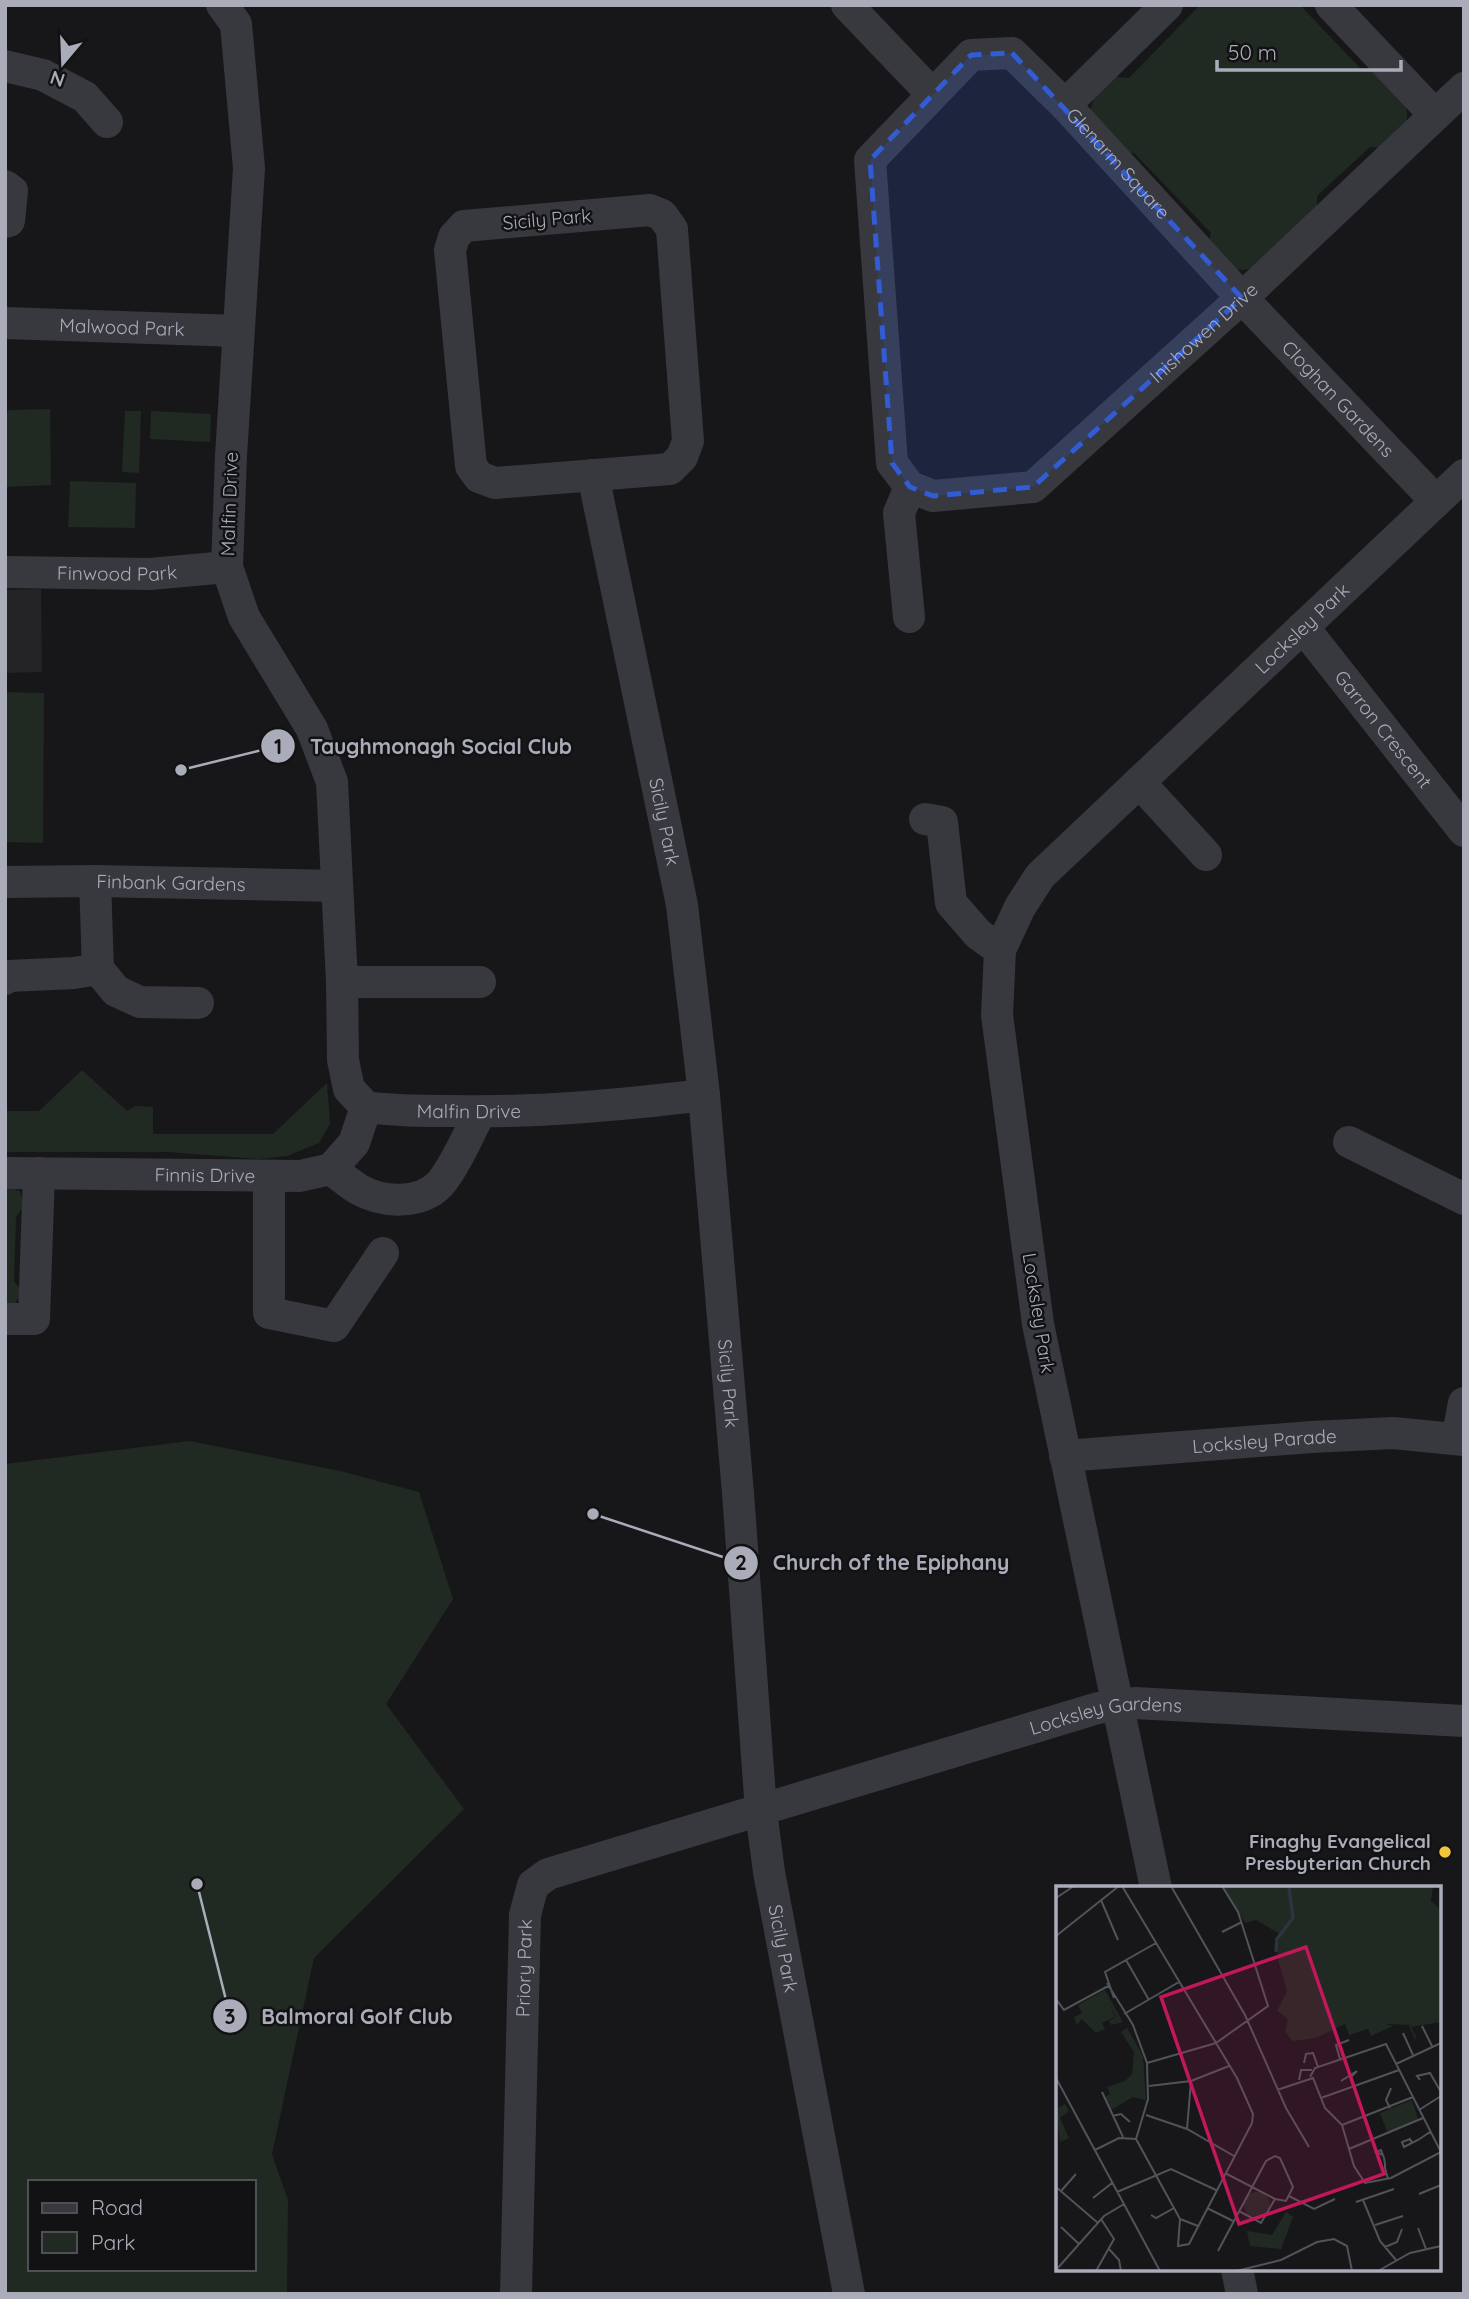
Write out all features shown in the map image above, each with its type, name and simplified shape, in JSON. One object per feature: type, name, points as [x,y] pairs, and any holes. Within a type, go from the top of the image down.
[{"type":"street","name":"Malfin Drive","points":[[222,5],[236,24],[249,168],[227,567],[244,617],[312,729],[332,782],[342,982],[342,1060],[349,1089],[366,1107],[403,1111],[480,1112],[590,1107],[704,1095]]},
{"type":"street","points":[[847,5],[932,94]]},
{"type":"street","name":"Glenarm Square","points":[[1167,5],[1065,105],[1242,298]]},
{"type":"street","points":[[1331,5],[1434,115]]},
{"type":"street","points":[[909,617],[899,513],[910,487],[892,463],[870,160],[971,55],[1012,53],[1065,105]]},
{"type":"street","points":[[5,66],[43,75],[85,97],[107,122]]},
{"type":"street","name":"Inishowen Drive","points":[[910,487],[933,496],[1033,487],[1242,298],[1464,88]]},
{"type":"street","points":[[5,186],[12,191],[9,221],[5,222]]},
{"type":"street","name":"Sicily Park","points":[[650,210],[662,215],[672,229],[688,440],[682,457],[670,469],[593,475],[495,483],[479,477],[471,466],[450,250],[454,237],[464,226],[650,210]]},
{"type":"street","name":"Cloghan Gardens","points":[[1242,298],[1436,501]]},
{"type":"street","name":"Malwood Park","points":[[5,323],[238,331]]},
{"type":"street","name":"Sicily Park","points":[[593,475],[682,905],[704,1095],[738,1493],[761,1811],[769,1872],[849,2294]]},
{"type":"street","name":"Locksley Park","points":[[1156,1886],[1038,1324],[997,1015],[1000,950],[1020,907],[1040,876],[1464,475]]},
{"type":"street","name":"Finwood Park","points":[[5,572],[149,574],[227,567]]},
{"type":"street","name":"Garron Crescent","points":[[1303,627],[1464,831]]},
{"type":"street","points":[[1139,782],[1206,855]]},
{"type":"street","points":[[925,819],[942,822],[951,903],[978,934],[1000,950]]},
{"type":"street","points":[[95,881],[98,969],[116,991],[140,1002],[198,1003]]},
{"type":"street","name":"Finbank Gardens","points":[[5,882],[336,886]]},
{"type":"street","points":[[5,979],[8,976],[74,973],[98,969]]},
{"type":"street","points":[[342,982],[480,982]]},
{"type":"street","points":[[366,1107],[354,1143],[331,1169],[360,1190],[387,1198],[408,1200],[428,1193],[441,1183],[480,1112]]},
{"type":"street","points":[[1349,1142],[1464,1199]]},
{"type":"street","name":"Finnis Drive","points":[[5,1173],[268,1177],[300,1176],[331,1169]]},
{"type":"street","points":[[5,1319],[34,1319],[39,1173]]},
{"type":"street","points":[[268,1177],[269,1313],[334,1326],[383,1253]]},
{"type":"street","points":[[1461,1439],[1464,1403]]},
{"type":"street","name":"Locksley Parade","points":[[1065,1456],[1393,1433],[1461,1439]]},
{"type":"street","name":"Locksley Gardens","points":[[761,1811],[1118,1704],[1464,1721]]},
{"type":"street","name":"Priory Park","points":[[516,2294],[525,1915],[533,1885],[548,1874],[761,1811]]},
{"type":"street","points":[[1237,2271],[1242,2294]]},
{"type":"highlighted area","points":[[1012,53],[1242,298],[1033,487],[933,496],[910,487],[892,463],[870,160],[971,55]]},
{"type":"shaded area","points":[[41,589],[42,672],[5,673],[5,590]]},
{"type":"green space","points":[[1200,5],[1300,5],[1362,70],[1375,70],[1400,96],[1407,111],[1407,120],[1398,133],[1381,148],[1370,147],[1317,196],[1317,208],[1281,245],[1259,263],[1242,270],[1227,264],[1219,256],[1208,243],[1211,233],[1134,153],[1121,153],[1090,110],[1094,99],[1114,77],[1129,78]]},
{"type":"green space","points":[[50,409],[51,485],[5,487],[5,415],[9,410]]},
{"type":"green space","points":[[125,411],[141,411],[139,473],[122,472]]},
{"type":"green space","points":[[151,411],[211,414],[210,442],[150,439]]},
{"type":"green space","points":[[70,481],[136,483],[135,528],[68,527]]},
{"type":"green space","points":[[5,692],[44,693],[43,843],[5,842]]},
{"type":"green space","points":[[82,1070],[127,1111],[136,1106],[153,1107],[153,1134],[273,1134],[327,1083],[330,1124],[319,1143],[287,1156],[258,1159],[167,1152],[5,1152],[5,1111],[39,1111]]},
{"type":"green space","points":[[5,1187],[20,1191],[24,1205],[16,1217],[14,1282],[23,1291],[15,1303],[6,1306]]},
{"type":"green space","points":[[190,1441],[340,1471],[419,1492],[453,1599],[386,1704],[464,1809],[314,1958],[272,2154],[288,2200],[287,2294],[5,2294],[5,1464]]},
{"type":"place","name":"Taughmonagh Social Club","points":[[181,770]]},
{"type":"place","name":"Church of the Epiphany","points":[[593,1514]]},
{"type":"place","name":"Finaghy Evangelical Presbyterian Church","points":[[1445,1852]]},
{"type":"place","name":"Balmoral Golf Club","points":[[197,1884]]}]
